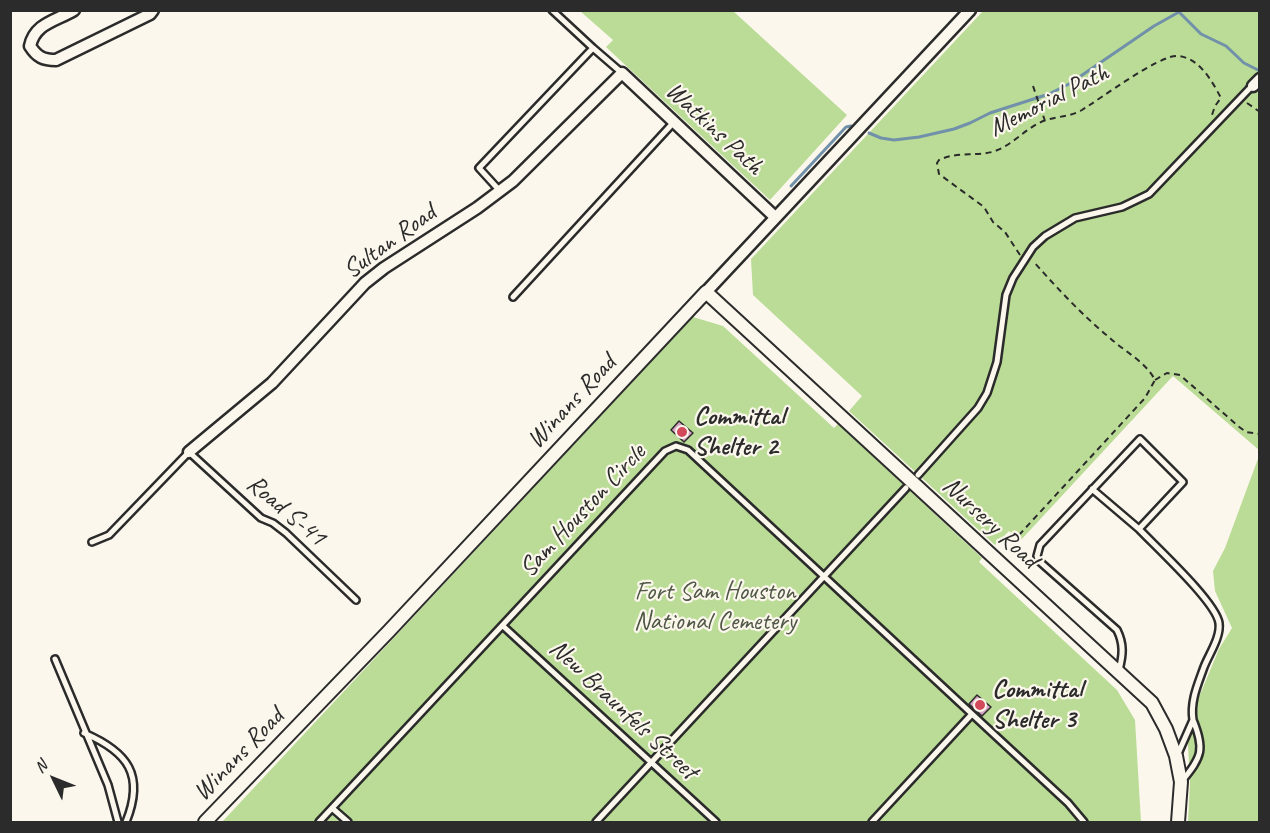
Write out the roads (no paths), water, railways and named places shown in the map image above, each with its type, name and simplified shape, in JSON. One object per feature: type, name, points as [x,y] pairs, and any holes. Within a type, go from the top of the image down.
[{"type":"street","points":[[74,10],[38,29],[32,37],[30,46],[36,56],[56,60],[150,14],[153,10]]},
{"type":"street","name":"Winans Road","points":[[205,822],[389,631],[970,10]]},
{"type":"street","name":"Watkins Path","points":[[622,73],[775,217]]},
{"type":"street","name":"Sultan Road","points":[[189,452],[272,383],[372,278],[513,182],[622,73]]},
{"type":"street","name":"Nursery Road","points":[[706,292],[1152,703],[1166,729],[1176,756],[1181,782],[1178,822]]},
{"type":"lane","points":[[552,10],[622,73]]},
{"type":"lane","points":[[500,191],[479,168],[593,48]]},
{"type":"lane","points":[[918,475],[978,408],[987,393],[997,362],[1006,296],[1025,257],[1045,236],[1075,218],[1122,207],[1149,194],[1256,82]]},
{"type":"lane","points":[[513,297],[674,122]]},
{"type":"lane","points":[[1119,672],[1123,654],[1122,639],[1117,630],[1036,556],[1040,545],[1140,439],[1183,482],[1139,529]]},
{"type":"lane","name":"Sam Houston Circle","points":[[319,822],[665,451],[676,446],[688,450],[1068,803],[1084,822]]},
{"type":"lane","points":[[92,542],[109,535],[189,452]]},
{"type":"lane","name":"Road S-41","points":[[189,452],[261,518],[273,523],[286,533],[356,600]]},
{"type":"lane","points":[[596,822],[906,488]]},
{"type":"lane","points":[[1092,489],[1139,529],[1200,592],[1216,614],[1220,624],[1196,689],[1191,710],[1201,746],[1199,758],[1181,782]]},
{"type":"lane","name":"New Braunfels Street","points":[[503,626],[716,822]]},
{"type":"lane","points":[[54,659],[84,733],[93,746],[108,784],[118,822]]},
{"type":"lane","points":[[872,822],[972,714]]},
{"type":"lane","points":[[1176,756],[1193,720]]},
{"type":"lane","points":[[84,733],[113,747],[129,767],[134,785],[133,805],[126,822]]},
{"type":"lane","points":[[332,808],[348,822]]},
{"type":"waterway","points":[[1179,12],[1201,34],[1226,46],[1244,63],[1260,71]]},
{"type":"waterway","points":[[869,133],[894,140],[919,137],[954,129],[990,113],[1049,94],[1069,84],[1154,26],[1179,12]]},
{"type":"waterway","points":[[791,186],[846,127],[851,126]]},
{"type":"place","name":"Committal Shelter 2","points":[[682,432]]},
{"type":"place","name":"Committal Shelter 3","points":[[980,705]]},
{"type":"park label","name":"Fort Sam Houston National Cemetery","points":[[715,607]]}]
